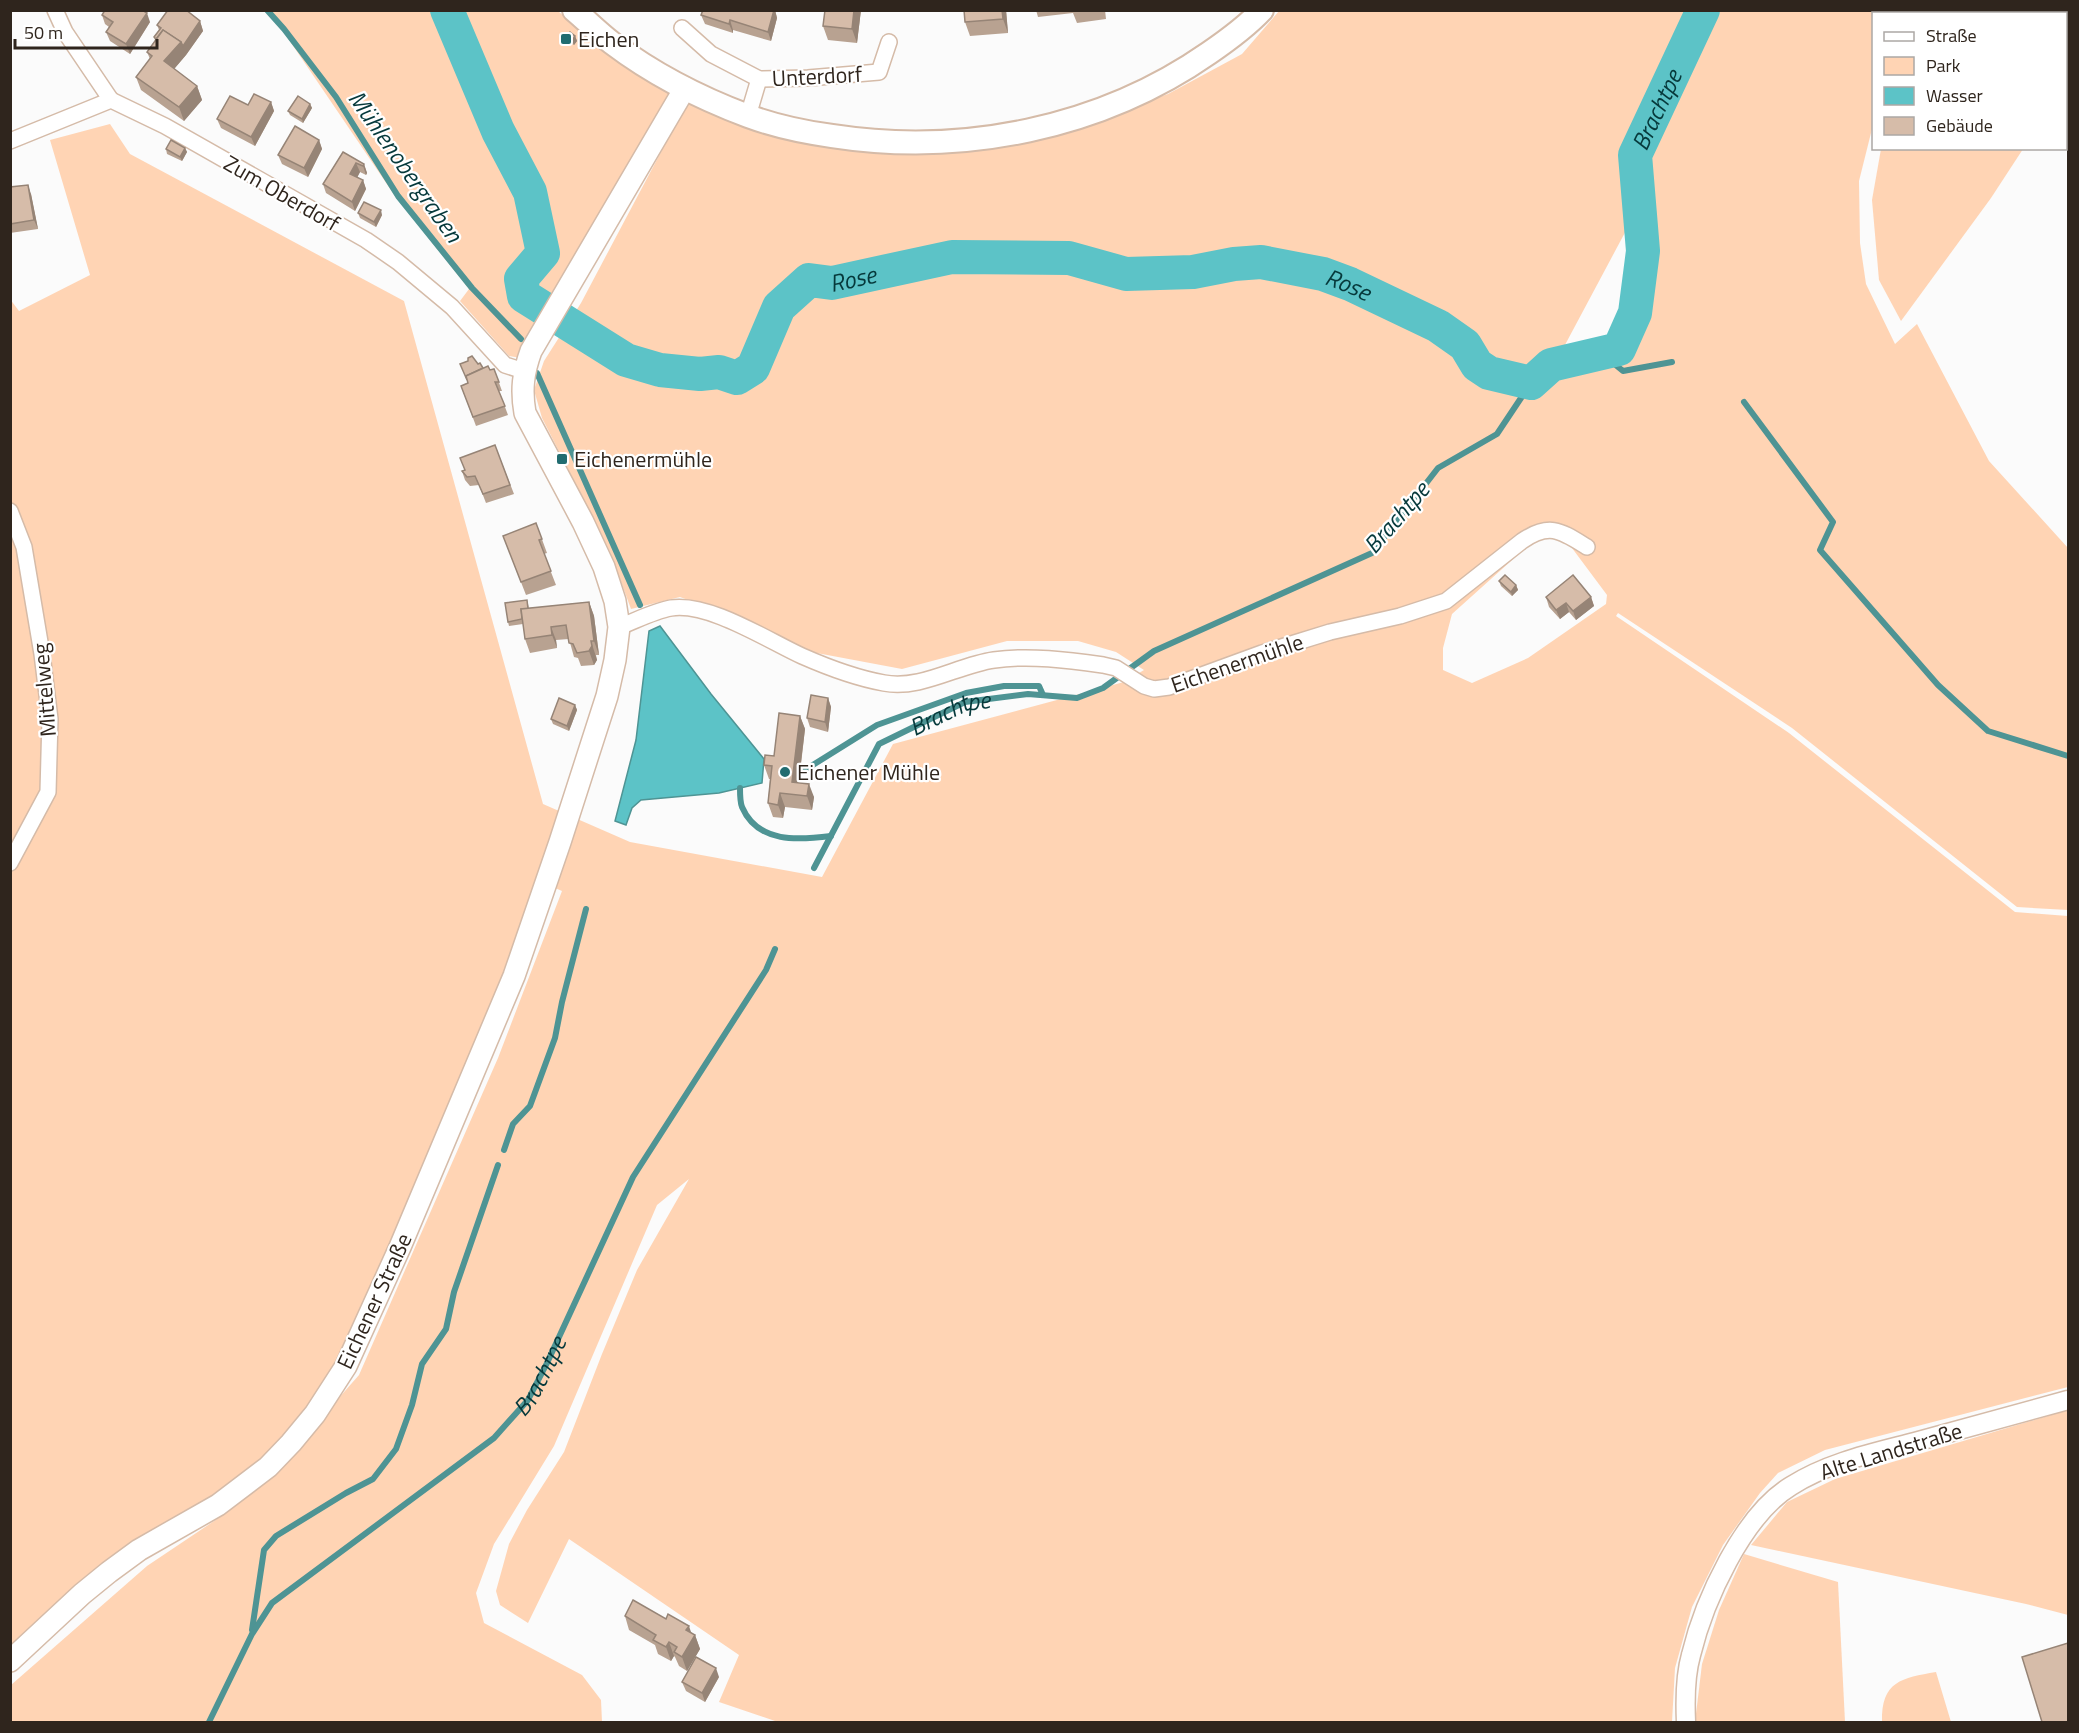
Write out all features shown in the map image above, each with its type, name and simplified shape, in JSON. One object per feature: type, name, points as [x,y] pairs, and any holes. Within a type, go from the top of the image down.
[{"type":"main road","points":[[574,10],[611,42],[648,69],[748,116],[798,131],[906,144],[962,142],[1005,135],[1050,126],[1094,112],[1157,86],[1192,65],[1231,38],[1262,10]]},
{"type":"main road","points":[[619,627],[615,602],[604,567],[583,522],[525,413],[522,395],[524,371],[531,351],[685,88]]},
{"type":"main road","name":"Eichener Straße","points":[[10,1662],[82,1594],[109,1572],[139,1550],[218,1505],[268,1467],[315,1414],[346,1366],[400,1247],[514,976],[607,696],[619,627]]},
{"type":"street","points":[[10,141],[111,100],[65,32],[55,10]]},
{"type":"street","name":"Unterdorf","points":[[682,28],[711,54],[759,79],[879,72],[890,42]]},
{"type":"street","name":"Unterdorf","points":[[748,116],[759,79]]},
{"type":"street","name":"Zum Oberdorf","points":[[111,100],[165,126],[366,240],[398,262],[452,307],[505,365],[524,371]]},
{"type":"street","name":"Mittelweg","points":[[10,511],[24,547],[50,718],[48,792],[10,862]]},
{"type":"street","name":"Eichenermühle","points":[[619,627],[670,608],[690,609],[741,626],[803,657],[885,684],[920,681],[992,660],[1015,658],[1086,663],[1116,668],[1144,686],[1169,687],[1213,669],[1330,632],[1400,616],[1446,601],[1533,533],[1545,529],[1558,530],[1587,547]]},
{"type":"street","name":"Alte Landstraße","points":[[1686,1722],[1685,1698],[1690,1656],[1710,1596],[1755,1519],[1772,1501],[1790,1486],[1844,1461],[2068,1400]]},
{"type":"green space","points":[[265,11],[558,11],[603,51],[672,93],[521,358],[509,356],[460,301],[469,289],[395,196],[283,31]]},
{"type":"green space","points":[[1279,11],[1923,11],[1872,12],[1872,129],[1859,181],[1860,243],[1866,284],[1895,344],[1917,324],[1989,461],[2068,548],[2068,910],[2017,907],[1792,728],[1618,613],[1616,616],[1789,733],[2015,912],[2068,916],[2068,1387],[1825,1450],[1778,1473],[1760,1493],[1723,1545],[1692,1607],[1675,1668],[1672,1722],[778,1722],[719,1702],[739,1655],[569,1539],[528,1623],[500,1605],[496,1591],[509,1544],[527,1510],[564,1452],[637,1270],[689,1179],[657,1205],[554,1446],[494,1544],[476,1593],[484,1623],[582,1675],[601,1700],[602,1722],[11,1722],[11,1685],[147,1566],[223,1515],[272,1474],[359,1375],[498,1058],[562,891],[546,884],[340,1360],[309,1412],[262,1466],[11,1649],[10,299],[19,311],[90,275],[50,140],[110,124],[130,154],[404,301],[543,804],[630,842],[822,877],[893,744],[1124,682],[1144,670],[1116,652],[1078,641],[1007,641],[902,669],[806,651],[747,622],[680,597],[631,609],[610,552],[542,418],[534,390],[544,361],[581,303],[688,101],[855,148],[963,151],[1060,131],[1168,94],[1242,54]],"holes":[[[1629,225],[1620,353],[1550,373]],[[1551,535],[1569,544],[1607,595],[1606,604],[1528,658],[1472,683],[1443,670],[1443,648],[1452,614],[1530,544]]]},
{"type":"green space","points":[[2068,11],[2067,78],[2067,12],[1963,12]]},
{"type":"green space","points":[[1881,150],[2022,150],[1991,198],[1901,321],[1879,280],[1872,200]]},
{"type":"green space","points":[[2068,1410],[2068,1615],[1751,1545],[1787,1502],[1835,1479]]},
{"type":"green space","points":[[1744,1554],[1838,1582],[1845,1722],[1695,1722],[1702,1664],[1719,1610]]},
{"type":"green space","points":[[1936,1672],[1951,1722],[1882,1722],[1885,1698],[1896,1684],[1913,1677]]},
{"type":"water","points":[[660,626],[764,759],[762,783],[719,793],[641,800],[632,808],[626,825],[615,821],[636,740],[649,631]]},
{"type":"building","points":[[105,10],[142,10],[147,13],[126,44],[106,32],[113,22],[102,15]]},
{"type":"building","points":[[168,10],[186,10],[200,21],[183,46],[181,42],[163,30],[156,39],[154,37],[161,28],[157,25]]},
{"type":"building","points":[[703,10],[774,10],[768,32],[730,20],[729,24],[701,15]]},
{"type":"building","points":[[825,10],[854,10],[852,29],[823,26]]},
{"type":"building","points":[[964,10],[1002,10],[1003,19],[965,22]]},
{"type":"building","points":[[163,30],[181,42],[164,61],[197,86],[179,107],[136,77],[152,56],[147,52]]},
{"type":"building","points":[[570,32],[575,36],[572,41],[566,37]]},
{"type":"building","points":[[254,94],[271,102],[251,137],[217,119],[230,96],[248,105]]},
{"type":"building","points":[[298,96],[310,104],[302,119],[288,111]]},
{"type":"building","points":[[295,126],[319,140],[304,168],[278,155]]},
{"type":"building","points":[[171,140],[185,148],[180,157],[166,149]]},
{"type":"building","points":[[343,152],[364,164],[363,166],[356,163],[350,174],[363,180],[352,202],[323,184]]},
{"type":"building","points":[[28,185],[34,220],[10,224],[10,187]]},
{"type":"building","points":[[364,202],[381,210],[374,222],[358,213]]},
{"type":"building","points":[[472,356],[483,368],[466,376],[467,380],[460,364],[468,361],[468,358]]},
{"type":"building","points":[[488,366],[490,370],[494,369],[499,382],[495,382],[505,406],[473,417],[461,386],[468,383],[466,376]]},
{"type":"building","points":[[495,445],[510,485],[483,494],[475,476],[467,477],[462,471],[465,470],[460,458]]},
{"type":"building","points":[[536,523],[542,539],[539,540],[551,571],[521,582],[503,536]]},
{"type":"building","points":[[1505,575],[1516,585],[1511,592],[1499,581]]},
{"type":"building","points":[[1573,575],[1591,597],[1573,611],[1566,603],[1556,610],[1546,597]]},
{"type":"building","points":[[527,600],[528,609],[521,609],[522,619],[508,622],[505,603]]},
{"type":"building","points":[[589,602],[594,641],[591,641],[592,646],[589,651],[577,653],[573,644],[569,643],[566,625],[551,627],[552,635],[525,639],[521,609]]},
{"type":"building","points":[[811,695],[828,698],[825,722],[807,718]]},
{"type":"building","points":[[559,698],[575,705],[567,726],[551,719]]},
{"type":"building","points":[[779,713],[800,716],[792,782],[809,784],[807,796],[780,793],[778,805],[768,803],[772,766],[764,765],[765,755],[774,756]]},
{"type":"building","points":[[633,1600],[666,1619],[668,1614],[689,1626],[686,1630],[695,1635],[682,1657],[674,1652],[677,1647],[669,1642],[666,1647],[653,1640],[656,1635],[625,1616]]},
{"type":"building","points":[[2068,1643],[2068,1722],[2042,1722],[2022,1657]]},
{"type":"building","points":[[696,1657],[716,1668],[702,1693],[682,1682]]},
{"type":"waterway","name":"Mühlenobergraben","points":[[267,10],[336,97],[398,196],[472,288],[521,339]]},
{"type":"waterway","name":"Rose","points":[[447,10],[498,131],[530,192],[543,253],[521,279],[524,296],[626,360],[660,370],[700,374],[719,372],[737,378],[753,368],[779,307],[809,280],[832,283],[952,257],[1069,258],[1126,274],[1193,272],[1234,264],[1261,262],[1323,274],[1350,284],[1438,326],[1465,345],[1477,365],[1489,373],[1531,383],[1551,365],[1619,349],[1635,313],[1643,251],[1635,155],[1703,10]]},
{"type":"waterway","points":[[1601,353],[1623,371],[1672,362]]},
{"type":"waterway","name":"Mühlenobergraben","points":[[537,373],[640,605]]},
{"type":"waterway","name":"Brachtpe","points":[[814,868],[879,744],[965,702],[1028,694],[1077,698],[1103,688],[1154,651],[1372,553],[1438,468],[1497,434],[1531,383]]},
{"type":"waterway","points":[[1744,402],[1833,522],[1820,550],[1938,685],[1988,731],[2068,756]]},
{"type":"waterway","points":[[800,773],[877,725],[966,693],[1004,686],[1039,686],[1043,695]]},
{"type":"waterway","points":[[740,788],[741,805],[749,819],[758,828],[780,837],[831,836]]},
{"type":"waterway","points":[[504,1150],[513,1124],[530,1106],[555,1038],[586,909]]},
{"type":"waterway","name":"Brachtpe","points":[[209,1722],[252,1634],[272,1603],[494,1438],[528,1400],[633,1177],[766,970],[775,949]]},
{"type":"waterway","points":[[252,1630],[264,1550],[276,1536],[373,1479],[396,1449],[412,1405],[422,1364],[446,1329],[454,1292],[498,1165]]},
{"type":"place","name":"Eichen","points":[[566,39]]},
{"type":"place","name":"Eichenermühle","points":[[562,459]]},
{"type":"place","name":"Eichener Mühle","points":[[785,772]]}]
